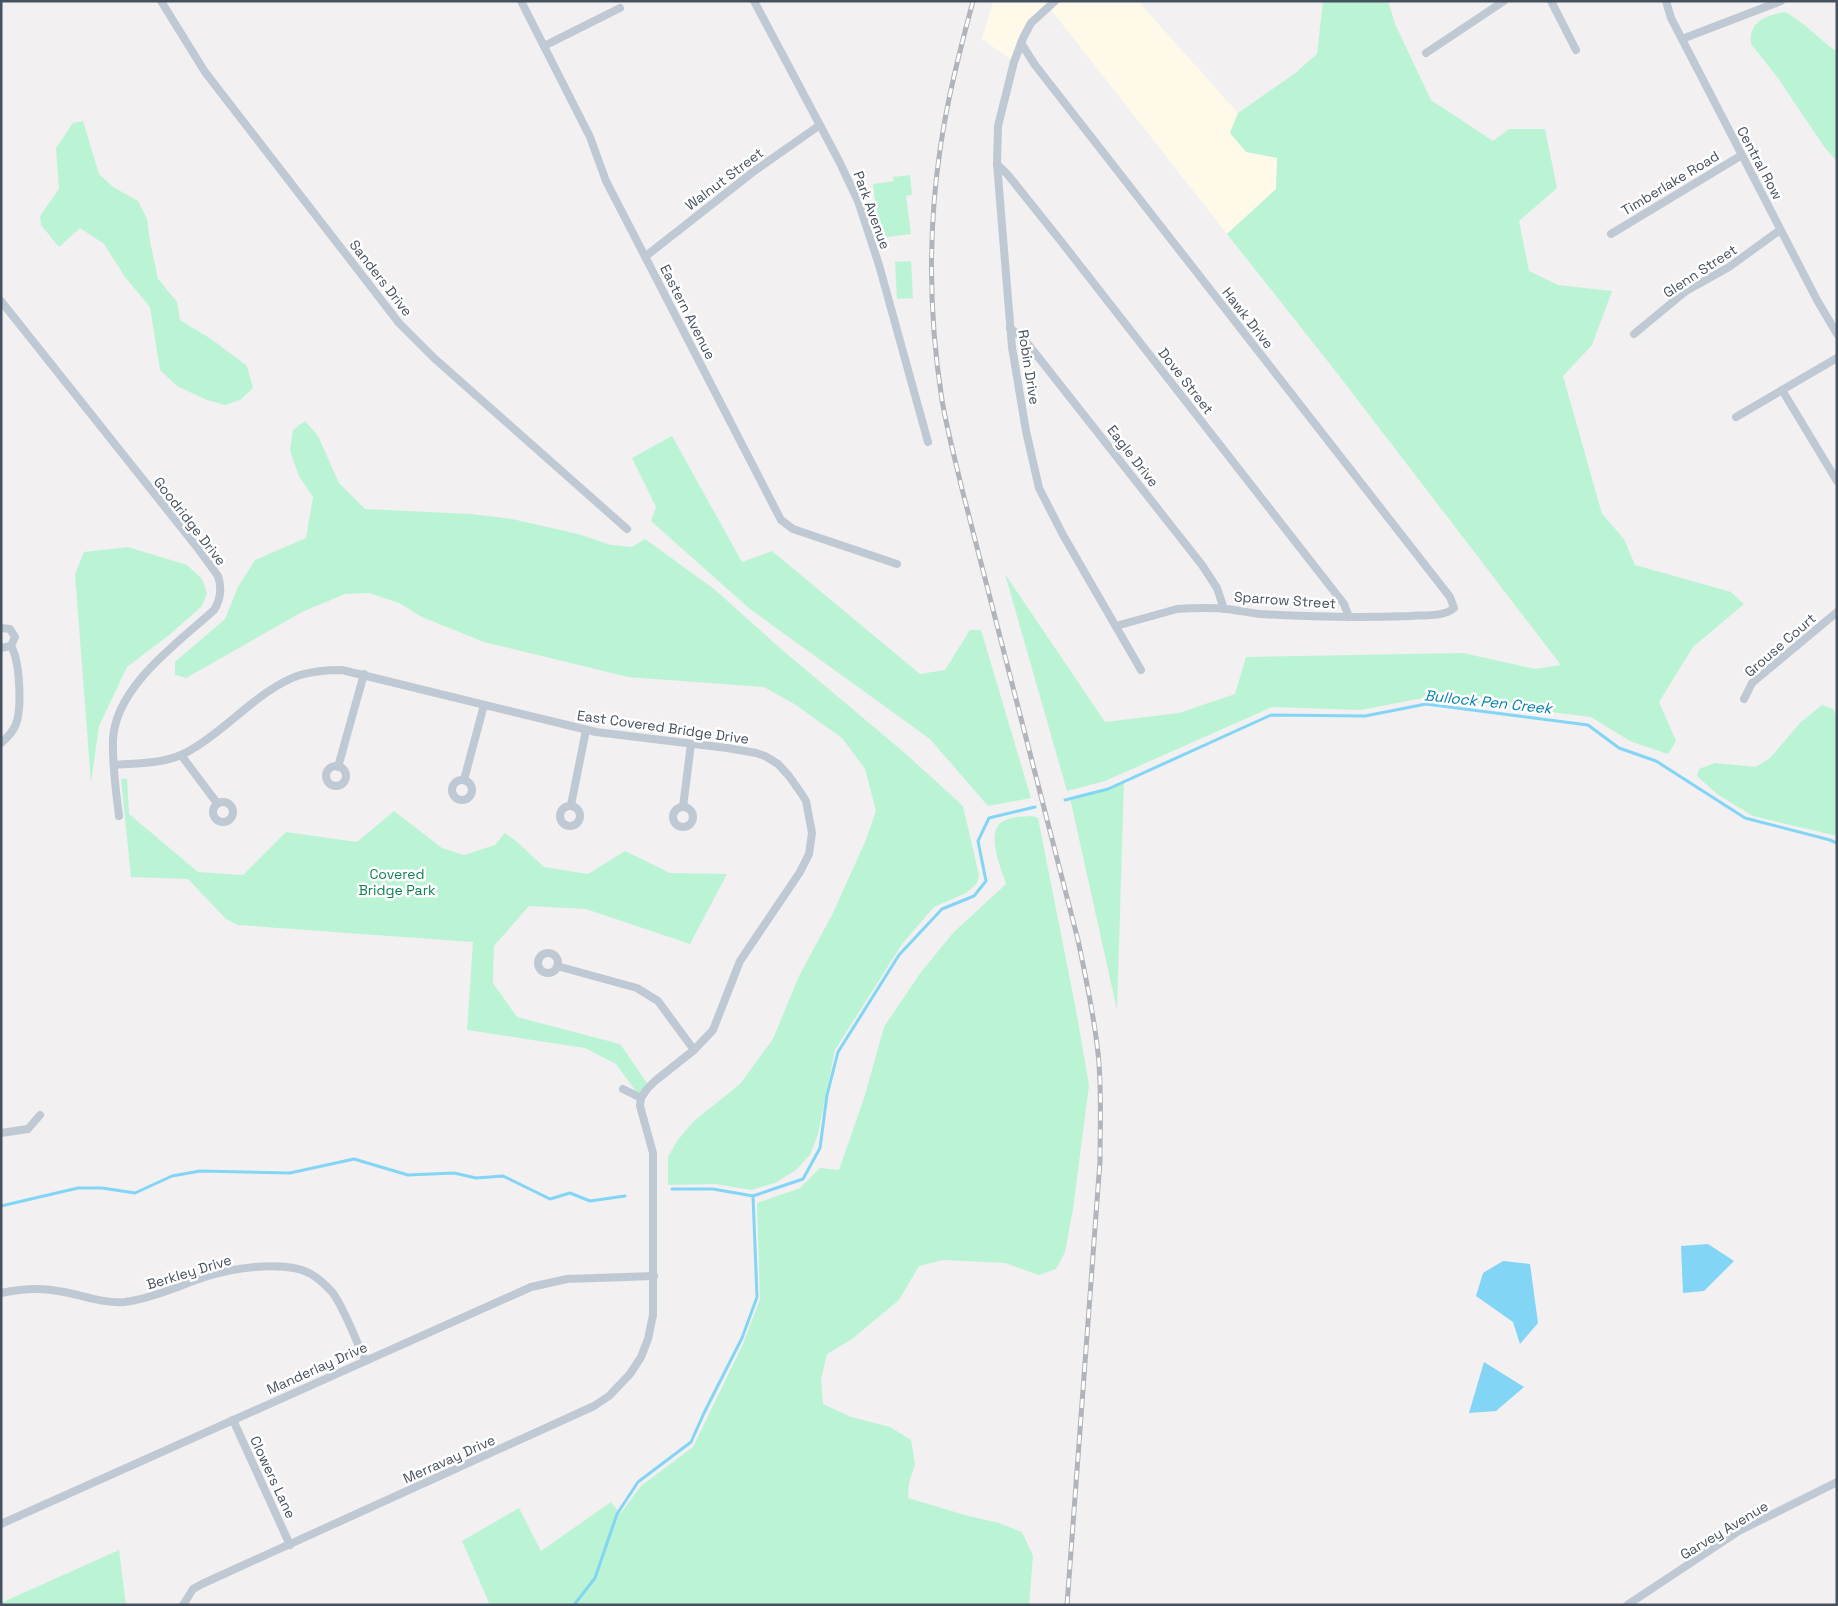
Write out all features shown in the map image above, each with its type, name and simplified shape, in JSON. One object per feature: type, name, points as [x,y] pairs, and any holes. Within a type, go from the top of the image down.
[{"type":"street","name":"Sanders Drive","points":[[162,1],[205,72],[399,323],[434,358],[627,529]]},
{"type":"street","name":"Eastern Avenue","points":[[521,1],[590,137],[606,181],[781,520],[793,529],[897,564]]},
{"type":"street","name":"Park Avenue","points":[[754,1],[839,160],[858,201],[879,265],[928,442]]},
{"type":"street","name":"Robin Drive","points":[[1055,1],[1031,23],[1021,43],[1014,62],[998,126],[997,164],[1010,328],[1026,430],[1039,488],[1063,535],[1141,670]]},
{"type":"street","points":[[1426,53],[1504,1]]},
{"type":"street","points":[[1551,1],[1576,50]]},
{"type":"street","name":"Central Row","points":[[1666,1],[1682,39],[1780,230],[1837,334]]},
{"type":"street","points":[[1682,39],[1781,1]]},
{"type":"street","points":[[544,46],[620,8]]},
{"type":"street","name":"Hawk Drive","points":[[1021,43],[1035,65],[1136,196],[1450,597],[1454,608]]},
{"type":"street","name":"Walnut Street","points":[[646,256],[753,172],[820,125]]},
{"type":"street","name":"Timberlake Road","points":[[1611,234],[1742,155]]},
{"type":"street","name":"Dove Street","points":[[997,164],[1060,240],[1344,604],[1349,617]]},
{"type":"street","name":"Glenn Street","points":[[1634,334],[1686,291],[1735,263],[1780,230]]},
{"type":"street","name":"Goodridge Drive","points":[[1,301],[196,546],[218,576],[220,582],[221,593],[219,602],[214,610],[139,680],[126,698],[118,715],[114,731],[114,765]]},
{"type":"street","name":"Eagle Drive","points":[[1010,328],[1024,339],[1202,565],[1217,588],[1224,609]]},
{"type":"street","points":[[1736,417],[1837,358]]},
{"type":"street","points":[[1782,390],[1837,481]]},
{"type":"street","name":"Sparrow Street","points":[[1116,626],[1177,609],[1224,609],[1264,614],[1349,617],[1426,615],[1450,612],[1454,608]]},
{"type":"street","name":"Grouse Court","points":[[1744,700],[1752,683],[1837,612]]},
{"type":"street","points":[[1,628],[10,629],[14,634],[15,640],[11,646],[1,648]]},
{"type":"street","points":[[1,743],[8,738],[15,726],[19,712],[20,700],[16,653],[11,646]]},
{"type":"street","name":"East Covered Bridge Drive","points":[[114,765],[151,762],[181,755],[201,744],[280,684],[320,670],[342,670],[364,674],[586,730],[749,751],[765,756],[778,764],[789,776],[806,801],[812,833],[809,854],[800,872],[740,961],[713,1030],[694,1050],[655,1081],[641,1098]]},
{"type":"street","points":[[338,766],[364,674]]},
{"type":"street","points":[[464,780],[484,705]]},
{"type":"street","points":[[571,806],[586,730]]},
{"type":"street","points":[[683,808],[691,744]]},
{"type":"street","points":[[181,755],[217,803]]},
{"type":"street","points":[[114,765],[118,816]]},
{"type":"street","points":[[558,966],[637,988],[649,994],[658,1000],[694,1050]]},
{"type":"street","points":[[623,1089],[641,1098],[640,1106],[653,1153],[654,1276]]},
{"type":"street","points":[[1,1133],[28,1129],[40,1116]]},
{"type":"street","name":"Berkley Drive","points":[[1,1293],[17,1290],[46,1289],[101,1300],[123,1302],[151,1297],[217,1274],[250,1268],[291,1268],[311,1274],[332,1292],[365,1360]]},
{"type":"street","name":"Manderlay Drive","points":[[1,1524],[531,1286],[568,1279],[654,1276]]},
{"type":"street","name":"Merravay Drive","points":[[183,1605],[194,1589],[202,1584],[548,1428],[594,1406],[609,1396],[630,1374],[641,1356],[648,1339],[653,1315],[654,1276]]},
{"type":"street","name":"Clowers Lane","points":[[233,1420],[290,1545]]},
{"type":"street","name":"Garvey Avenue","points":[[1627,1605],[1740,1532],[1837,1482]]},
{"type":"shaded area","points":[[993,1],[1138,1],[1238,113],[1230,133],[1278,158],[1276,189],[1227,234],[1048,6],[1031,23],[1014,62],[982,39]]},
{"type":"green space","points":[[1323,1],[1388,1],[1395,24],[1431,100],[1493,141],[1509,129],[1545,129],[1557,188],[1519,221],[1529,271],[1558,285],[1612,291],[1592,345],[1563,376],[1602,514],[1624,539],[1635,565],[1731,592],[1744,604],[1693,647],[1659,702],[1676,741],[1668,754],[1630,741],[1591,717],[1428,697],[1361,710],[1272,707],[1105,781],[1067,791],[1005,574],[1105,722],[1179,713],[1235,694],[1246,657],[1463,653],[1535,669],[1561,665],[1337,373],[1227,234],[1276,189],[1277,158],[1246,152],[1230,133],[1238,113],[1294,74],[1317,54]]},
{"type":"green space","points":[[1785,12],[1837,52],[1837,161],[1825,148],[1778,78],[1751,44],[1753,30],[1760,21],[1766,17]]},
{"type":"green space","points":[[83,121],[99,174],[113,187],[138,201],[147,219],[158,279],[177,302],[180,320],[211,339],[247,366],[253,388],[240,400],[225,405],[207,400],[177,386],[160,370],[150,307],[125,277],[104,244],[80,228],[59,247],[41,225],[40,216],[59,189],[56,148],[73,123]]},
{"type":"green space","points":[[910,175],[912,195],[906,196],[911,234],[880,238],[873,184],[894,181],[893,177]]},
{"type":"green space","points":[[911,261],[913,298],[897,299],[895,262]]},
{"type":"green space","points":[[305,421],[318,436],[339,483],[365,509],[471,514],[512,519],[578,534],[611,545],[632,547],[645,539],[714,589],[781,649],[906,754],[963,806],[979,875],[977,883],[966,893],[934,907],[902,944],[835,1050],[818,1134],[810,1155],[796,1170],[775,1183],[751,1190],[716,1184],[668,1185],[668,1157],[677,1141],[694,1121],[740,1084],[773,1039],[799,976],[832,915],[865,842],[876,811],[865,769],[842,738],[796,705],[764,687],[628,677],[484,642],[422,617],[399,603],[369,593],[345,594],[302,612],[186,678],[175,675],[175,662],[225,619],[238,587],[255,560],[306,538],[313,497],[299,476],[290,451],[293,430]]},
{"type":"green space","points":[[672,436],[742,562],[772,551],[920,674],[945,670],[970,630],[981,630],[1031,798],[988,806],[930,739],[750,609],[651,521],[656,507],[632,458]]},
{"type":"green space","points":[[128,547],[187,565],[202,579],[207,593],[202,606],[169,635],[127,667],[99,726],[91,783],[75,574],[84,552]]},
{"type":"green space","points":[[1822,705],[1833,709],[1837,717],[1837,836],[1753,816],[1717,794],[1697,776],[1699,769],[1715,763],[1756,767],[1770,758],[1801,722]]},
{"type":"green space","name":"Covered Bridge Park","points":[[127,778],[129,814],[198,872],[243,875],[286,832],[357,842],[394,811],[442,848],[464,855],[495,845],[505,833],[544,867],[588,874],[625,851],[670,873],[727,874],[690,944],[586,909],[529,906],[494,946],[493,983],[517,1017],[620,1044],[649,1086],[641,1098],[616,1064],[585,1048],[467,1030],[473,942],[238,925],[226,919],[188,879],[131,877],[121,779]]},
{"type":"green space","points":[[1124,782],[1117,1010],[1070,798],[1108,789]]},
{"type":"green space","points":[[1032,816],[1038,818],[1089,1085],[1073,1209],[1065,1252],[1056,1269],[1039,1275],[1005,1263],[943,1260],[919,1266],[899,1300],[852,1339],[827,1354],[821,1379],[823,1404],[851,1417],[890,1427],[911,1440],[915,1464],[909,1483],[908,1498],[999,1523],[1022,1532],[1033,1556],[1029,1605],[490,1605],[462,1541],[519,1508],[541,1551],[611,1502],[620,1514],[641,1486],[693,1447],[743,1344],[760,1299],[757,1203],[800,1188],[820,1168],[839,1170],[865,1095],[884,1027],[921,972],[953,933],[1006,884],[995,848],[996,830],[1000,823],[1011,818]]},
{"type":"green space","points":[[119,1550],[126,1605],[1,1605],[1,1603]]},
{"type":"water","points":[[1708,1244],[1734,1261],[1704,1291],[1683,1293],[1681,1246]]},
{"type":"water","points":[[1503,1261],[1530,1264],[1538,1323],[1520,1344],[1513,1322],[1476,1296],[1483,1273]]},
{"type":"water","points":[[1484,1362],[1524,1387],[1496,1411],[1469,1413]]},
{"type":"waterway","name":"Bullock Pen Creek","points":[[1065,800],[1108,789],[1271,715],[1365,716],[1426,704],[1588,725],[1619,748],[1656,761],[1745,818],[1837,843]]},
{"type":"waterway","points":[[574,1605],[595,1578],[617,1514],[638,1482],[691,1442],[742,1338],[757,1297],[753,1196],[803,1179],[820,1148],[827,1095],[838,1052],[899,955],[942,909],[974,896],[986,881],[978,841],[989,818],[1035,807]]},
{"type":"waterway","points":[[1,1206],[78,1188],[102,1188],[135,1193],[172,1176],[200,1171],[290,1173],[354,1159],[408,1175],[454,1173],[476,1178],[503,1176],[550,1199],[570,1193],[590,1201],[625,1196]]},
{"type":"waterway","points":[[672,1189],[713,1189],[753,1196]]},
{"type":"railway","points":[[973,1],[950,94],[943,131],[933,212],[932,306],[938,369],[946,422],[962,489],[1078,940],[1092,1011],[1099,1066],[1100,1161],[1067,1605]]}]
